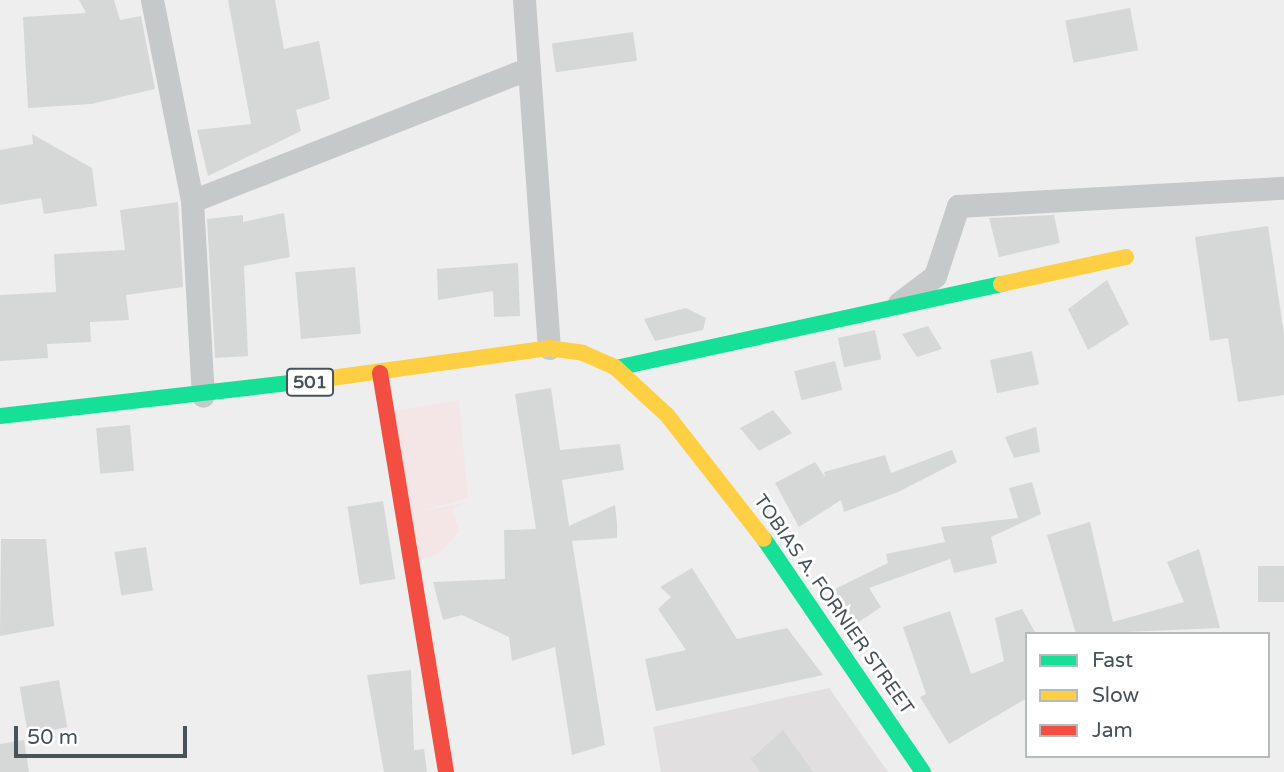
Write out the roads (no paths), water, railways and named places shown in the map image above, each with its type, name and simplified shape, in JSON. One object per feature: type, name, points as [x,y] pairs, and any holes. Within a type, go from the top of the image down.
[{"type":"main road","points":[[616,368],[1126,257]]},
{"type":"main road","name":"TOBIAS A. FORNIER STREET","points":[[0,416],[203,396],[549,348],[583,353],[616,368],[667,415],[782,562],[923,772]]},
{"type":"main road","points":[[380,373],[446,772]]},
{"type":"street","points":[[152,0],[192,201],[203,396]]},
{"type":"street","points":[[524,0],[549,348]]},
{"type":"street","points":[[192,201],[529,68]]},
{"type":"street","points":[[894,307],[934,276],[958,206],[1284,188]]}]
